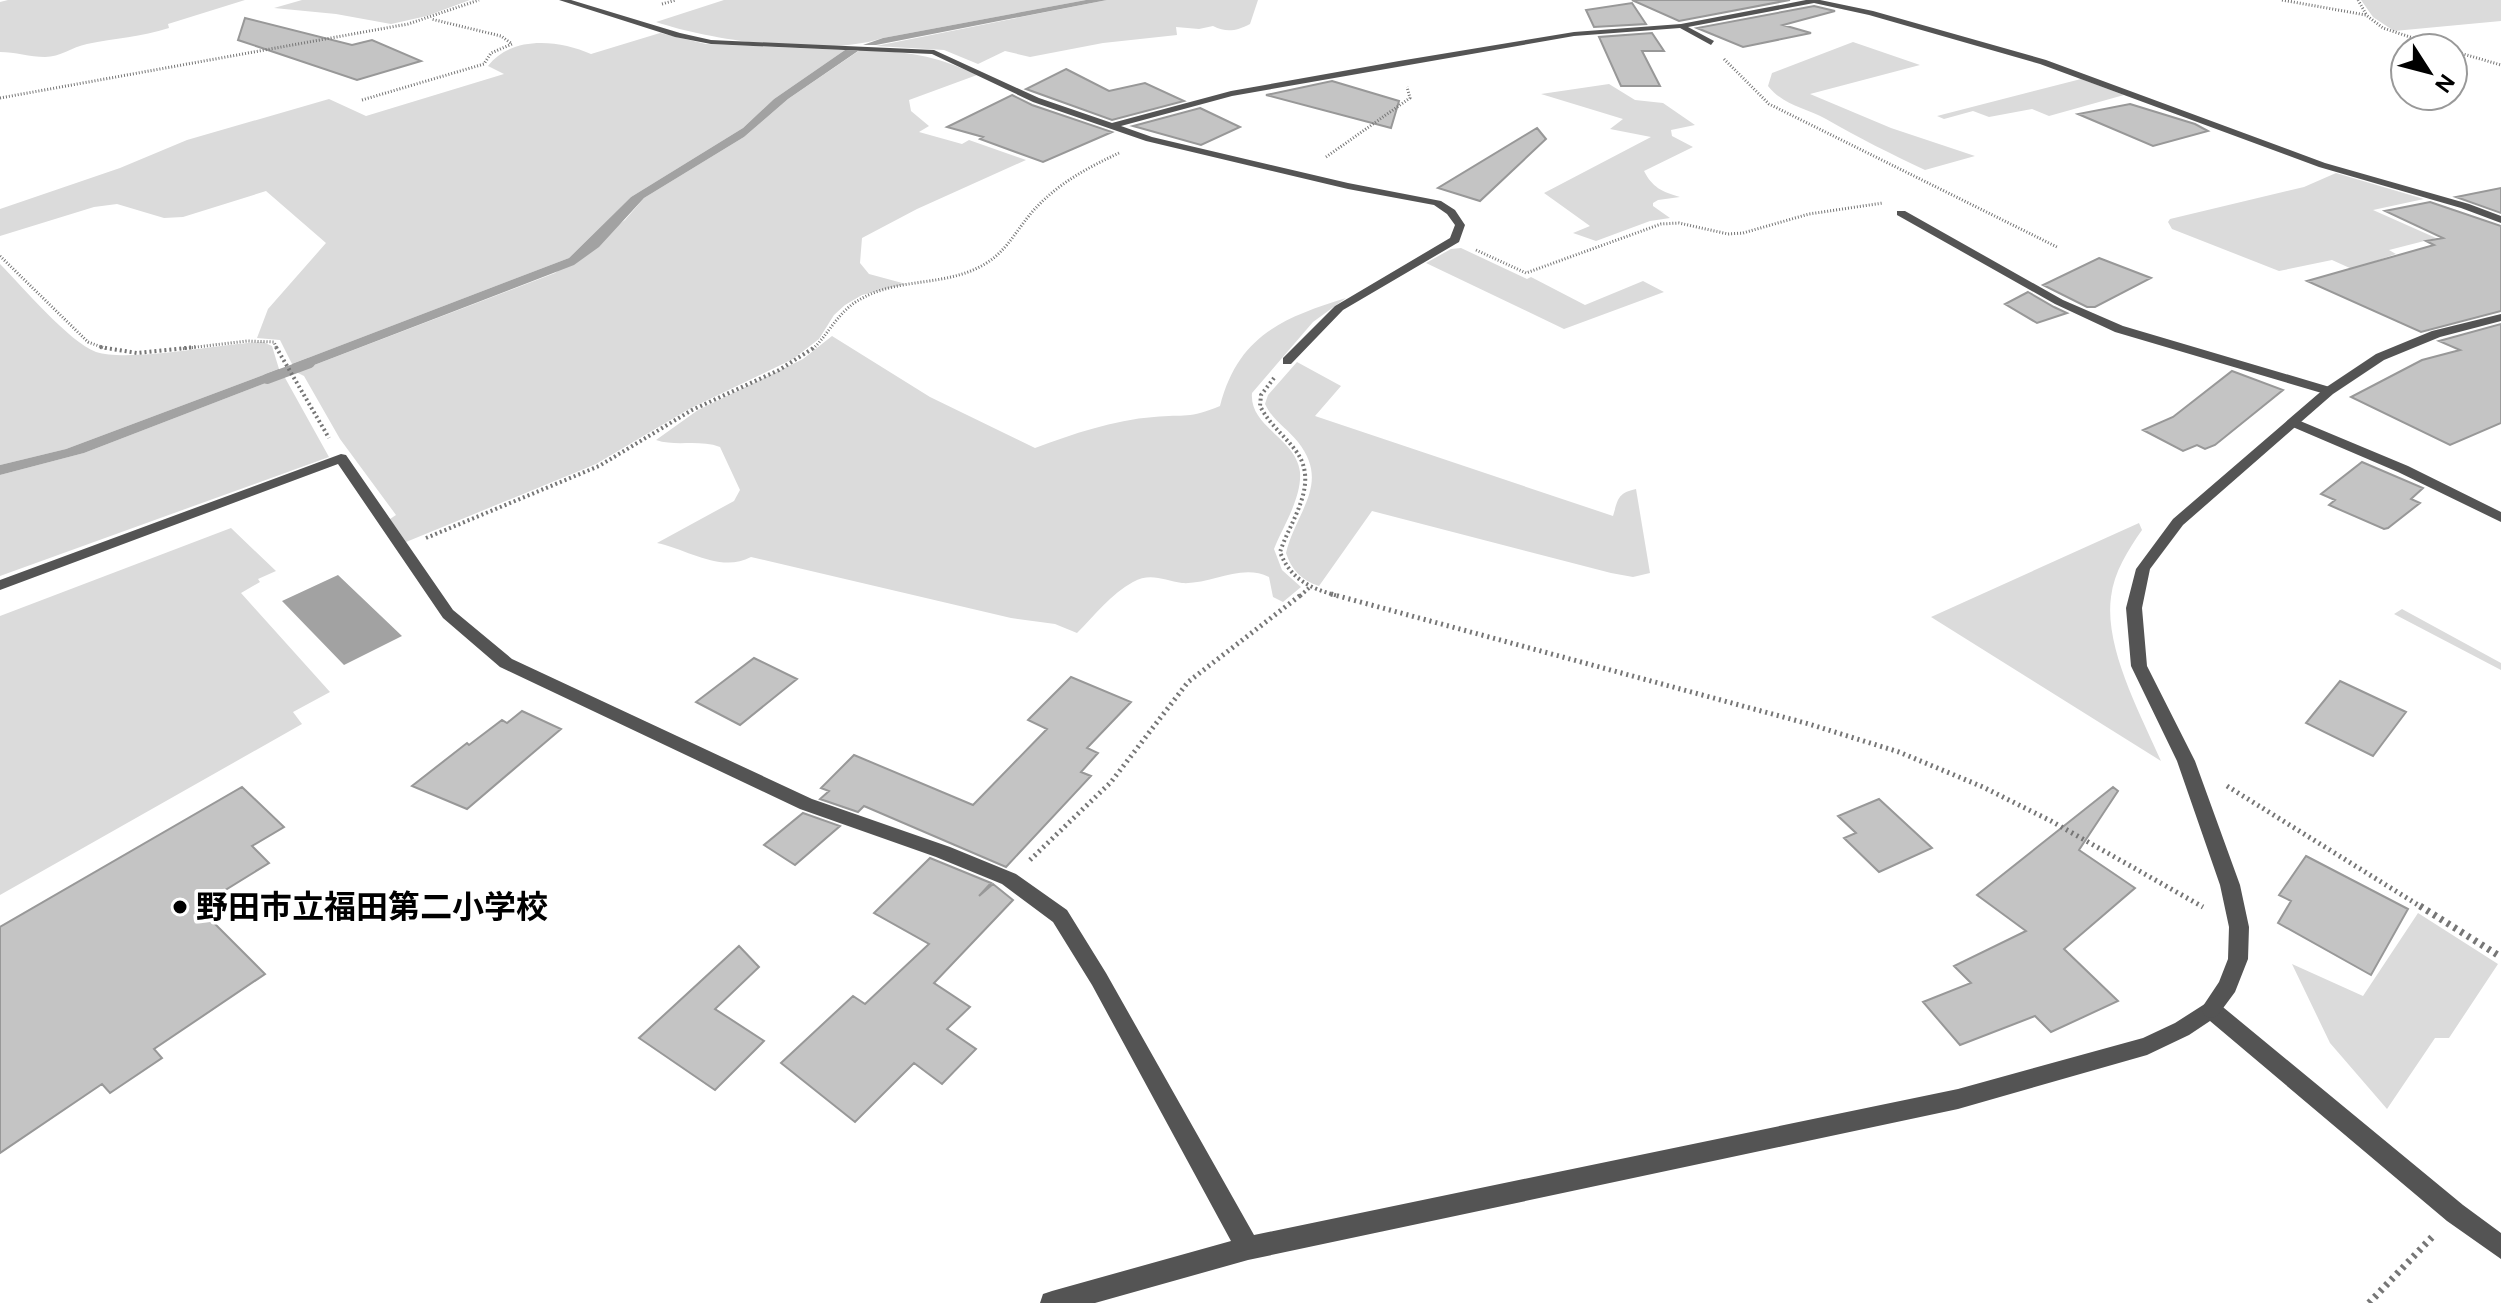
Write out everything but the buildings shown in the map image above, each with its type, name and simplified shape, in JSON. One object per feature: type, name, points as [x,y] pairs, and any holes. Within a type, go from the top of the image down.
[{"type":"street","points":[[563,0],[711,42],[934,52],[1036,100],[1149,139],[1299,175],[1437,203],[1457,217],[1460,225],[1455,240],[1339,308],[1287,361]]},
{"type":"street","points":[[1111,126],[1231,94],[1399,63],[1574,34],[1681,26],[1812,0],[1870,13],[2043,62],[2322,165],[2465,206],[2501,220]]},
{"type":"street","points":[[1681,26],[1711,43]]},
{"type":"street","points":[[1901,213],[2059,302],[2119,329],[2329,391]]},
{"type":"street","points":[[1052,1303],[1248,1248],[1958,1099],[2147,1046],[2182,1029],[2211,1009],[2228,986],[2238,959],[2239,927],[2230,885],[2186,761],[2139,666],[2134,608],[2143,569],[2178,522],[2329,391],[2380,357],[2436,334],[2501,317]]},
{"type":"street","points":[[2293,422],[2403,469],[2501,518]]},
{"type":"street","points":[[0,585],[341,458],[381,512],[382,522],[400,549],[448,614],[506,663],[806,804],[943,852],[1009,879],[1060,916],[1114,1006],[1248,1248]]},
{"type":"street","points":[[2211,1009],[2455,1213],[2501,1247]]},
{"type":"path","points":[[0,98],[171,69],[430,18],[479,0]]},
{"type":"path","points":[[2282,0],[2366,15]]},
{"type":"path","points":[[2358,0],[2366,15],[2383,28],[2395,32]]},
{"type":"path","points":[[362,100],[484,64],[491,53],[512,44],[501,36],[430,18]]},
{"type":"path","points":[[1711,43],[1757,95],[1769,104],[2057,247]]},
{"type":"path","points":[[2469,56],[2501,65]]},
{"type":"path","points":[[1299,175],[1410,98],[1399,63]]},
{"type":"path","points":[[400,549],[599,466],[691,411],[785,367],[807,355],[823,340],[838,314],[862,298],[894,288],[954,278],[987,263],[1011,241],[1035,210],[1075,173],[1149,139]]},
{"type":"path","points":[[1455,240],[1526,273],[1661,224],[1679,223],[1728,234],[1743,233],[1809,214],[1882,202],[1901,213]]},
{"type":"path","points":[[0,256],[101,351],[149,351],[267,340],[274,342],[285,367],[341,458]]},
{"type":"path","points":[[1287,361],[1261,394],[1259,403],[1263,414],[1291,441],[1304,461],[1305,486],[1280,552],[1287,570],[1309,588],[1809,724],[1899,752],[1983,787],[2051,821],[2239,927]]},
{"type":"path","points":[[1009,879],[1111,782],[1188,682],[1309,588]]},
{"type":"path","points":[[2186,761],[2501,957]]},
{"type":"path","points":[[2369,1303],[2455,1213]]},
{"type":"shaded area","points":[[245,0],[168,24],[169,28],[159,31],[87,44],[45,57],[0,52],[0,2]]},
{"type":"shaded area","points":[[302,0],[470,0],[427,16],[391,24],[336,14],[274,8]]},
{"type":"shaded area","points":[[724,0],[1086,0],[859,44],[832,46],[738,40],[656,22]]},
{"type":"shaded area","points":[[1086,0],[1107,0],[863,45],[883,38]]},
{"type":"shaded area","points":[[1107,0],[1258,0],[1250,24],[1236,30],[1213,26],[1199,29],[1176,27],[1177,35],[1103,43],[1030,57],[1005,51],[978,64],[944,50],[876,46]]},
{"type":"shaded area","points":[[2361,0],[2501,0],[2501,21],[2394,31],[2373,17]]},
{"type":"shaded area","points":[[660,33],[706,44],[845,50],[774,99],[743,128],[631,197],[569,258],[292,364],[280,340],[257,338],[268,309],[326,243],[266,191],[183,217],[164,218],[117,204],[94,207],[0,236],[0,209],[120,168],[187,140],[329,99],[366,116],[504,74],[488,66],[498,56],[523,45],[551,43],[591,54]]},
{"type":"shaded area","points":[[1853,42],[1920,65],[1810,94],[1891,128],[1975,156],[1925,170],[1787,102],[1768,86],[1772,73]]},
{"type":"shaded area","points":[[845,50],[858,51],[788,99],[744,137],[644,198],[599,247],[574,265],[296,372],[292,364],[569,258],[631,197],[743,128],[774,99]]},
{"type":"shaded area","points":[[860,50],[920,55],[977,75],[909,100],[911,111],[929,126],[919,132],[962,144],[969,140],[1026,160],[917,209],[862,238],[860,263],[869,274],[906,284],[862,295],[845,305],[834,315],[819,339],[793,359],[689,409],[596,464],[406,542],[390,519],[396,515],[340,439],[304,376],[296,372],[555,273],[625,220],[644,198],[744,137],[788,99]]},
{"type":"shaded area","points":[[2081,79],[2124,95],[2049,116],[2032,109],[1989,117],[1973,111],[1944,119],[1937,116]]},
{"type":"shaded area","points":[[1609,84],[1635,100],[1663,103],[1695,125],[1671,130],[1672,136],[1693,147],[1644,171],[1658,188],[1680,197],[1653,203],[1670,218],[1650,221],[1596,241],[1573,233],[1590,226],[1544,193],[1651,137],[1610,129],[1623,119],[1541,94]]},
{"type":"shaded area","points":[[2336,173],[2424,199],[2373,210],[2436,238],[2389,250],[2396,254],[2352,269],[2332,260],[2279,271],[2172,229],[2168,222],[2170,219],[2304,187]]},
{"type":"shaded area","points":[[1461,248],[1527,279],[1531,277],[1585,305],[1643,281],[1664,292],[1564,329],[1426,263],[1451,249]]},
{"type":"shaded area","points":[[0,264],[60,326],[96,352],[111,355],[153,354],[263,342],[272,346],[279,369],[66,449],[0,465]]},
{"type":"shaded area","points":[[1346,298],[1313,322],[1252,393],[1258,415],[1290,450],[1300,472],[1295,502],[1274,549],[1282,570],[1301,587],[1283,602],[1273,597],[1269,577],[1258,573],[1237,573],[1193,583],[1146,578],[1118,592],[1077,633],[1055,624],[1011,618],[751,557],[728,563],[657,543],[734,501],[740,490],[720,447],[656,440],[698,410],[803,359],[832,336],[930,397],[1035,448],[1108,424],[1194,414],[1220,406],[1238,362],[1266,333],[1302,313]]},
{"type":"shaded area","points":[[1297,362],[1341,386],[1315,416],[1613,516],[1622,495],[1636,489],[1650,573],[1633,577],[1611,573],[1372,511],[1319,586],[1307,581],[1294,569],[1286,553],[1308,498],[1311,471],[1298,442],[1265,404],[1268,395]]},
{"type":"shaded area","points":[[279,369],[284,376],[84,453],[0,475],[0,465],[66,449]]},
{"type":"shaded area","points":[[284,376],[329,457],[0,576],[0,475],[84,453]]},
{"type":"shaded area","points":[[2139,523],[2142,530],[2115,579],[2110,617],[2118,659],[2161,761],[1931,617]]},
{"type":"shaded area","points":[[231,528],[276,571],[258,579],[260,582],[241,593],[330,692],[293,712],[302,724],[0,895],[0,616]]},
{"type":"shaded area","points":[[338,575],[402,636],[344,665],[282,601]]},
{"type":"shaded area","points":[[2402,609],[2501,663],[2501,670],[2394,614]]},
{"type":"shaded area","points":[[2418,913],[2498,964],[2449,1038],[2435,1038],[2387,1109],[2330,1043],[2292,964],[2363,996]]},
{"type":"waterway","points":[[267,379],[310,363]]},
{"type":"place","name":"野田市立福田第二小学校","points":[[180,907]]}]
